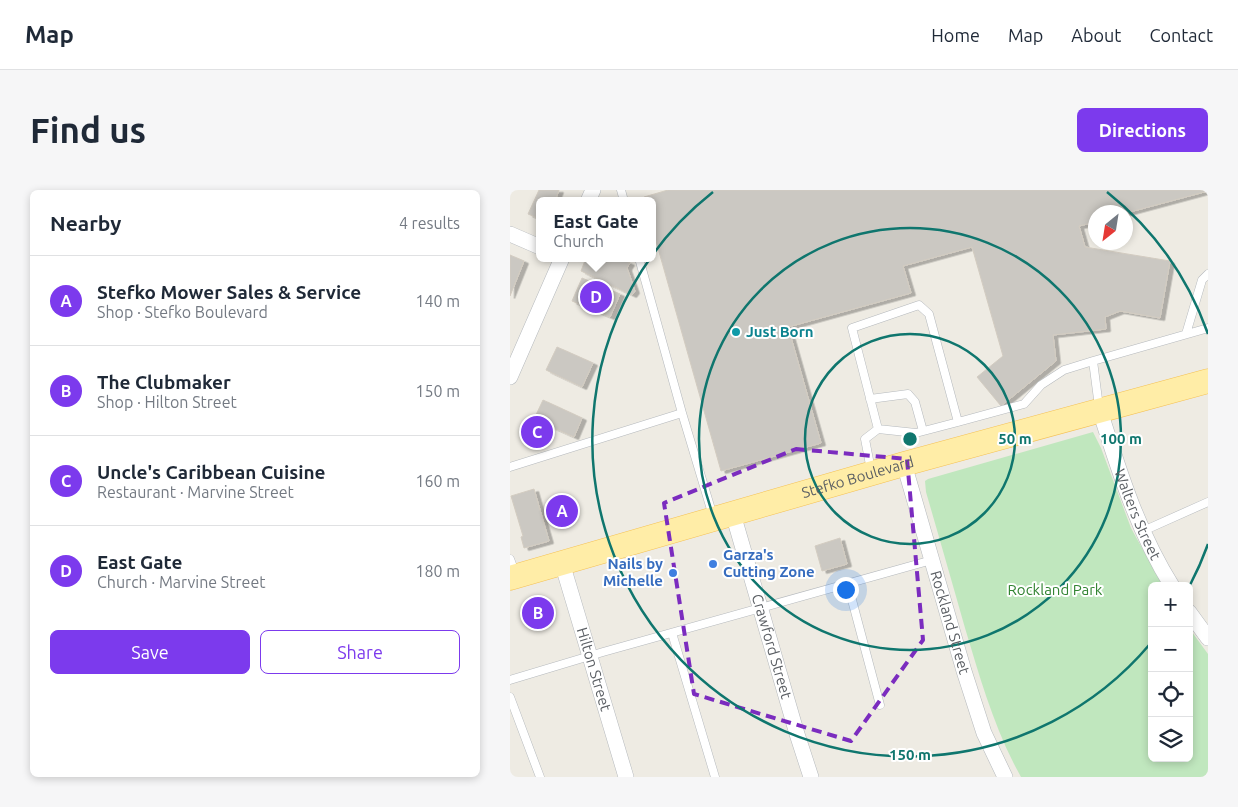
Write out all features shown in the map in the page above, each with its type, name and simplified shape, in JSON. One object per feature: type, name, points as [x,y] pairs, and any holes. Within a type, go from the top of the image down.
[{"type":"main road","name":"Stefko Boulevard","points":[[512,571],[562,563],[904,464],[1208,381]]},
{"type":"street","points":[[510,234],[536,245]]},
{"type":"street","points":[[510,377],[515,354],[560,262]]},
{"type":"street","name":"Walters Street","points":[[1100,411],[1143,531],[1170,582]]},
{"type":"street","name":"Rockland Street","points":[[904,464],[976,710],[984,733],[1005,777]]},
{"type":"street","name":"Crawford Street","points":[[723,517],[760,608],[810,777]]},
{"type":"street","name":"Hilton Street","points":[[562,563],[626,777]]},
{"type":"street","points":[[1193,617],[1208,638]]},
{"type":"lane","points":[[640,262],[682,413],[723,517]]},
{"type":"lane","points":[[1186,334],[1202,280],[1208,274]]},
{"type":"lane","points":[[878,429],[852,328],[919,305],[929,314],[958,422]]},
{"type":"lane","points":[[872,474],[865,440],[878,429],[916,433],[1024,404],[1041,386],[1064,370],[1208,328]]},
{"type":"lane","points":[[1092,361],[1100,411]]},
{"type":"lane","points":[[870,399],[908,394],[915,402],[923,431]]},
{"type":"lane","points":[[510,467],[682,413]]},
{"type":"lane","points":[[1143,531],[1208,502]]},
{"type":"lane","points":[[510,680],[932,560]]},
{"type":"lane","points":[[848,585],[880,705]]},
{"type":"lane","points":[[672,633],[715,777]]},
{"type":"lane","points":[[510,697],[540,777]]},
{"type":"highlighted area","points":[[796,449],[907,459],[923,640],[851,741],[694,694],[664,503]]},
{"type":"green space","name":"Rockland Park","points":[[1093,432],[1101,448],[1131,528],[1161,582],[1148,582],[1148,762],[1193,762],[1193,633],[1208,654],[1208,777],[1021,777],[1003,741],[982,685],[926,492],[925,481]]},
{"type":"building","points":[[539,190],[559,190],[556,197],[536,197],[536,217],[528,214]]},
{"type":"building","name":"Just Born","points":[[668,190],[1208,190],[1133,211],[1133,205],[1088,205],[1088,224],[1079,226],[1085,247],[1088,247],[1088,250],[1103,250],[1170,261],[1160,318],[1120,311],[1105,317],[1106,329],[1053,335],[1056,361],[1001,406],[977,377],[1003,356],[972,247],[903,266],[911,293],[788,327],[821,443],[721,471],[656,241],[656,197],[644,197]]},
{"type":"building","points":[[510,255],[524,261],[510,296]]},
{"type":"building","points":[[584,262],[628,262],[630,263],[627,268],[635,291],[632,295],[581,271]]},
{"type":"building","points":[[582,278],[620,294],[610,317],[572,301]]},
{"type":"building","points":[[557,347],[593,363],[582,387],[546,370]]},
{"type":"building","points":[[543,400],[582,418],[574,437],[534,419]]},
{"type":"building","points":[[534,489],[549,541],[524,548],[521,537],[523,536],[511,496]]},
{"type":"building","points":[[840,538],[847,564],[822,571],[815,546]]},
{"type":"place","name":"East Gate","points":[[596,297]]},
{"type":"place","name":"Just Born","points":[[736,332]]},
{"type":"place","name":"Uncle's Caribbean Cuisine","points":[[537,432]]},
{"type":"place","name":"Stefko Mower Sales & Service","points":[[562,511]]},
{"type":"place","name":"Garza's Cutting Zone","points":[[713,564]]},
{"type":"place","name":"Nails by Michelle","points":[[673,573]]},
{"type":"place","name":"The Clubmaker","points":[[538,613]]}]
